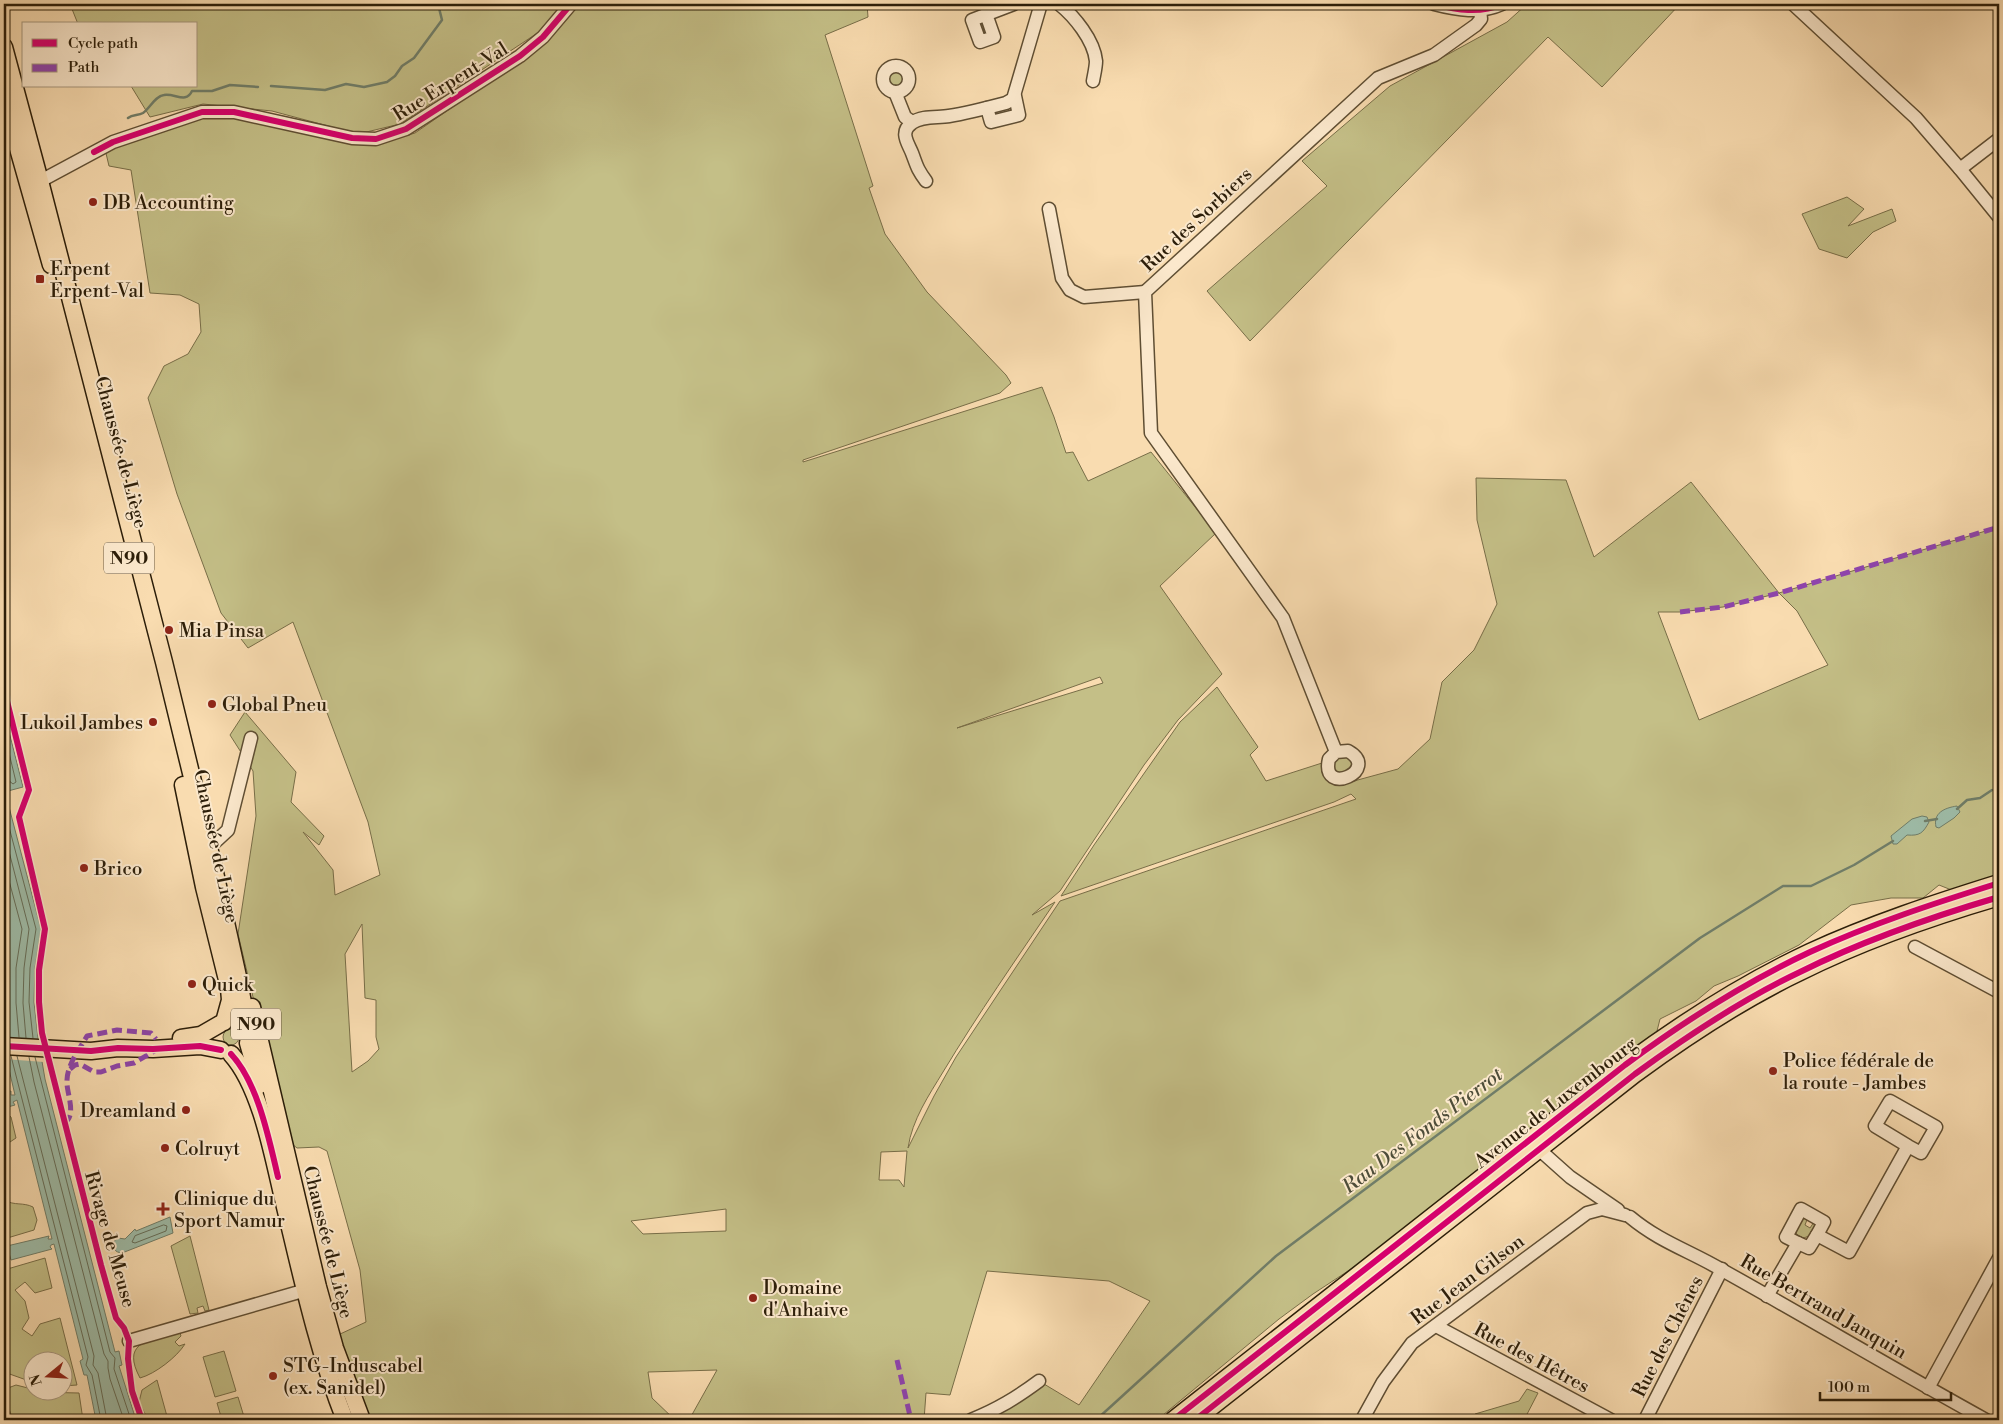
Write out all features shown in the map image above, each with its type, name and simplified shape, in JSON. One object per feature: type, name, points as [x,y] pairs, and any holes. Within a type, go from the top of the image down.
[{"type":"main road","name":"Chaussée de Liège","points":[[4,47],[55,277],[126,544],[174,740],[193,836],[229,988],[230,1000],[222,1023]]},
{"type":"main road","name":"Chaussée de Liège","points":[[4,99],[34,184],[159,643],[214,868],[238,981],[247,1035]]},
{"type":"main road","points":[[193,836],[202,842],[214,868]]},
{"type":"main road","name":"Chaussée de Liège","points":[[214,868],[231,924],[277,1108],[330,1376],[345,1420]]},
{"type":"main road","name":"Avenue de Luxembourg","points":[[1195,1420],[1534,1146],[1663,1037],[1701,1012],[1810,952],[1889,920],[1999,884]]},
{"type":"main road","name":"Avenue de Luxembourg","points":[[1173,1420],[1534,1146],[1671,1047],[1742,1003],[1798,973],[1896,931],[1999,897]]},
{"type":"main road","points":[[162,1039],[198,1026],[213,1017],[226,999],[229,988]]},
{"type":"main road","name":"N90","points":[[247,1035],[239,1052],[226,1052],[216,1043],[215,1036],[222,1023],[236,1020],[247,1035],[255,1069],[293,1182]]},
{"type":"main road","points":[[118,1048],[139,1041],[201,1035],[222,1023]]},
{"type":"main road","points":[[4,1046],[91,1051],[118,1048],[153,1049],[200,1046],[226,1052]]},
{"type":"main road","name":"Chaussée de Liège","points":[[226,1052],[245,1073],[260,1112],[312,1289],[362,1420]]},
{"type":"street","name":"Rue Erpent-Val","points":[[34,184],[112,142],[202,112],[234,112],[352,138],[376,139],[406,130],[520,56],[543,37],[571,4]]},
{"type":"street","points":[[986,14],[1014,4]]},
{"type":"street","points":[[1059,4],[1070,13],[1087,36],[1096,60],[1093,81]]},
{"type":"street","points":[[1434,4],[1459,10],[1480,10],[1502,4]]},
{"type":"street","points":[[1792,4],[1916,118],[1999,217]]},
{"type":"street","points":[[926,181],[915,166],[912,154],[905,141],[905,133],[912,122],[935,116],[948,117],[1006,103],[1013,99],[1042,5]]},
{"type":"street","name":"Rue des Sorbiers","points":[[1336,752],[1283,618],[1151,433],[1145,292],[1378,78],[1434,56],[1476,25],[1481,19],[1480,10]]},
{"type":"street","points":[[895,92],[905,117],[912,122]]},
{"type":"street","points":[[1960,169],[1999,139]]},
{"type":"street","points":[[1049,209],[1062,278],[1070,290],[1084,297],[1145,292]]},
{"type":"street","points":[[208,843],[215,842],[228,830],[251,738]]},
{"type":"street","points":[[1914,947],[1999,992]]},
{"type":"street","points":[[1890,1100],[1936,1127],[1921,1153],[1908,1146],[1875,1126],[1890,1100]]},
{"type":"street","name":"Rue Bertrand Janquin","points":[[1534,1146],[1570,1177],[1628,1216],[1651,1225],[1695,1256],[1722,1269],[1986,1420]]},
{"type":"street","points":[[1817,1235],[1849,1252],[1908,1146]]},
{"type":"street","name":"Rue Jean Gilson","points":[[1362,1420],[1397,1361],[1412,1343],[1587,1213],[1602,1209],[1628,1216]]},
{"type":"street","points":[[1801,1209],[1824,1222],[1809,1248],[1798,1243],[1786,1237],[1801,1209]]},
{"type":"street","points":[[1767,1296],[1798,1243]]},
{"type":"street","points":[[1928,1388],[1999,1258]]},
{"type":"street","name":"Rue des Chênes","points":[[1646,1420],[1722,1269]]},
{"type":"street","points":[[129,1341],[312,1289]]},
{"type":"street","name":"Rue des Hêtres","points":[[1436,1326],[1611,1420]]},
{"type":"street","points":[[971,1420],[998,1410],[1039,1381]]},
{"type":"shaded area","points":[[70,4],[867,4],[868,17],[825,35],[873,186],[869,188],[885,234],[927,292],[1006,375],[1011,383],[1000,393],[803,460],[803,462],[1042,387],[1066,453],[1073,452],[1088,481],[1151,452],[1216,533],[1160,586],[1222,674],[1178,720],[1144,765],[1060,891],[1032,915],[1055,902],[984,1007],[932,1090],[917,1118],[908,1148],[956,1057],[1060,901],[1356,799],[1351,794],[1334,802],[1061,896],[1094,845],[1180,722],[1217,687],[1258,747],[1250,755],[1266,781],[1322,763],[1330,777],[1343,784],[1398,769],[1430,739],[1442,682],[1474,650],[1497,604],[1477,520],[1476,478],[1566,480],[1594,557],[1691,482],[1779,593],[1999,527],[1999,875],[1954,891],[1939,885],[1923,898],[1891,898],[1851,905],[1799,945],[1714,986],[1696,1001],[1660,1019],[1656,1035],[1604,1070],[1389,1244],[1313,1294],[1279,1319],[1157,1420],[992,1420],[989,1413],[1039,1381],[1079,1405],[1150,1301],[1109,1281],[987,1271],[950,1395],[926,1393],[924,1420],[689,1420],[717,1370],[648,1372],[652,1398],[675,1420],[369,1420],[338,1335],[366,1322],[360,1270],[327,1151],[319,1147],[297,1148],[287,1140],[238,934],[256,816],[253,771],[230,735],[245,712],[296,772],[291,802],[324,836],[319,845],[303,832],[333,870],[335,895],[380,875],[368,822],[293,622],[248,648],[221,613],[177,494],[148,398],[164,366],[188,354],[201,332],[199,304],[180,295],[150,293],[131,170],[109,166],[105,149],[203,117],[235,118],[351,144],[376,145],[415,133],[493,79],[547,38],[539,32],[400,124],[358,134],[272,111],[203,104],[150,117],[132,88],[198,88],[198,22],[77,22]],"holes":[[[1779,593],[1797,611],[1828,665],[1699,720],[1658,612],[1680,612],[1723,607]],[[1100,677],[1103,683],[957,728]],[[362,924],[365,998],[376,1000],[376,1037],[379,1049],[368,1061],[352,1072],[345,954]],[[907,1151],[904,1187],[899,1180],[879,1180],[881,1152]],[[726,1209],[726,1231],[643,1234],[631,1221]]]},
{"type":"shaded area","points":[[1527,4],[1680,4],[1602,87],[1548,37],[1250,341],[1207,291],[1327,186],[1302,161],[1390,86],[1507,22]]},
{"type":"shaded area","points":[[894,71],[900,71],[905,76],[903,85],[894,87],[889,82],[889,76]]},
{"type":"shaded area","points":[[1847,197],[1864,209],[1848,226],[1892,209],[1896,221],[1873,232],[1847,258],[1819,249],[1802,214]]},
{"type":"shaded area","points":[[1345,755],[1351,761],[1352,766],[1342,775],[1334,770],[1333,761]]},
{"type":"shaded area","points":[[231,1029],[239,1037],[231,1045],[223,1037]]},
{"type":"shaded area","points":[[7,1114],[11,1117],[16,1138],[4,1146],[4,1115]]},
{"type":"shaded area","points":[[4,1200],[33,1207],[37,1220],[34,1230],[4,1239]]},
{"type":"shaded area","points":[[1808,1217],[1805,1225],[1810,1228],[1814,1222],[1816,1225],[1807,1237],[1799,1237],[1796,1233],[1802,1218]]},
{"type":"shaded area","points":[[190,1236],[209,1310],[205,1311],[203,1306],[197,1308],[198,1313],[190,1314],[171,1246]]},
{"type":"shaded area","points":[[45,1258],[52,1288],[35,1293],[25,1282],[15,1290],[25,1301],[29,1318],[22,1329],[32,1336],[40,1324],[60,1318],[69,1352],[22,1352],[22,1378],[4,1372],[4,1270]]},
{"type":"shaded area","points":[[172,1333],[180,1333],[181,1336],[175,1342],[179,1346],[185,1344],[165,1364],[152,1373],[140,1378],[135,1367],[135,1351],[145,1342]]},
{"type":"shaded area","points":[[224,1351],[236,1391],[215,1397],[203,1357]]},
{"type":"shaded area","points":[[72,1365],[77,1385],[72,1385]]},
{"type":"shaded area","points":[[157,1380],[168,1420],[148,1420],[139,1402],[142,1390]]},
{"type":"shaded area","points":[[16,1385],[22,1386],[22,1402],[72,1402],[72,1393],[79,1393],[83,1420],[13,1420],[5,1398],[8,1388]]},
{"type":"shaded area","points":[[1527,1389],[1538,1393],[1524,1420],[1477,1420],[1475,1414],[1519,1401]]},
{"type":"shaded area","points":[[238,1397],[245,1420],[222,1420],[217,1403]]},
{"type":"water","points":[[4,712],[23,787],[8,791],[4,775]]},
{"type":"water","points":[[4,788],[41,929],[35,968],[34,1002],[45,1079],[115,1352],[119,1351],[122,1365],[119,1366],[136,1420],[96,1420],[87,1375],[84,1375],[80,1361],[83,1359],[54,1244],[50,1247],[52,1249],[11,1260],[7,1246],[49,1236],[48,1239],[52,1239],[17,1100],[13,1102],[15,1105],[4,1108],[4,1093],[11,1091],[11,1095],[15,1095],[4,1048]]},
{"type":"water","points":[[1957,806],[1960,812],[1954,818],[1939,828],[1936,827],[1936,818],[1941,812]]},
{"type":"water","points":[[1922,816],[1927,817],[1929,822],[1923,831],[1915,835],[1907,835],[1897,844],[1893,844],[1891,836],[1912,819]]},
{"type":"water","points":[[170,1217],[173,1233],[122,1253],[115,1250],[113,1242],[118,1238],[125,1239],[135,1229],[136,1231]]},
{"type":"pier","points":[[4,1037],[40,1039],[44,1062],[4,1059]]},
{"type":"waterway","points":[[271,86],[325,90],[346,84],[364,87],[387,82],[395,76],[402,66],[414,58],[442,20],[438,4]]},
{"type":"waterway","points":[[128,118],[143,113],[158,98],[164,95],[187,97],[192,91],[212,91],[230,85],[258,87]]},
{"type":"waterway","points":[[1957,809],[1967,800],[1980,798],[1992,790]]},
{"type":"waterway","points":[[1925,821],[1937,819]]},
{"type":"waterway","name":"Rau Des Fonds Pierrot","points":[[1096,1420],[1276,1256],[1700,938],[1783,886],[1811,886],[1854,865],[1893,841]]},
{"type":"marked path","points":[[1680,612],[1723,607],[1779,593],[1999,527]]},
{"type":"marked path","points":[[64,1123],[68,1120],[71,1110],[67,1077],[74,1058],[87,1036],[117,1030],[151,1033],[156,1039]]},
{"type":"marked path","points":[[70,1069],[80,1064],[94,1072],[101,1072],[117,1066],[134,1063],[156,1050]]},
{"type":"marked path","points":[[897,1360],[911,1420]]},
{"type":"cycle path","points":[[94,152],[113,142],[202,112],[234,112],[352,138],[376,139],[406,129],[520,56],[543,37],[571,4]]},
{"type":"cycle path","points":[[1434,4],[1468,10],[1485,9],[1502,4]]},
{"type":"cycle path","name":"Rivage de Meuse","points":[[4,689],[29,790],[19,817],[45,929],[39,970],[39,1002],[42,1033],[101,1265],[116,1318],[124,1328],[129,1341],[128,1359],[132,1391],[142,1420]]},
{"type":"cycle path","points":[[1173,1420],[1625,1065],[1692,1019],[1738,990],[1810,952],[1903,914],[1999,883]]},
{"type":"cycle path","points":[[1195,1420],[1635,1074],[1695,1032],[1757,994],[1824,960],[1898,930],[1999,897]]},
{"type":"cycle path","points":[[4,1046],[91,1051],[118,1048],[153,1049],[200,1046],[221,1050]]},
{"type":"cycle path","points":[[231,1054],[240,1066],[255,1096],[266,1129],[278,1177]]},
{"type":"place","name":"DB Accounting","points":[[93,202]]},
{"type":"place","name":"Erpent Erpent-Val","points":[[40,279]]},
{"type":"place","name":"Mia Pinsa","points":[[169,630]]},
{"type":"place","name":"Global Pneu","points":[[212,704]]},
{"type":"place","name":"Lukoil Jambes","points":[[153,722]]},
{"type":"place","name":"Brico","points":[[84,868]]},
{"type":"place","name":"Quick","points":[[192,984]]},
{"type":"place","name":"Police fédérale de la route - Jambes","points":[[1773,1071]]},
{"type":"place","name":"Dreamland","points":[[186,1110]]},
{"type":"place","name":"Colruyt","points":[[165,1148]]},
{"type":"place","name":"Clinique du Sport Namur","points":[[163,1209]]},
{"type":"place","name":"Domaine d'Anhaive","points":[[753,1298]]},
{"type":"place","name":"STG-Induscabel (ex. Sanidel)","points":[[273,1376]]}]
